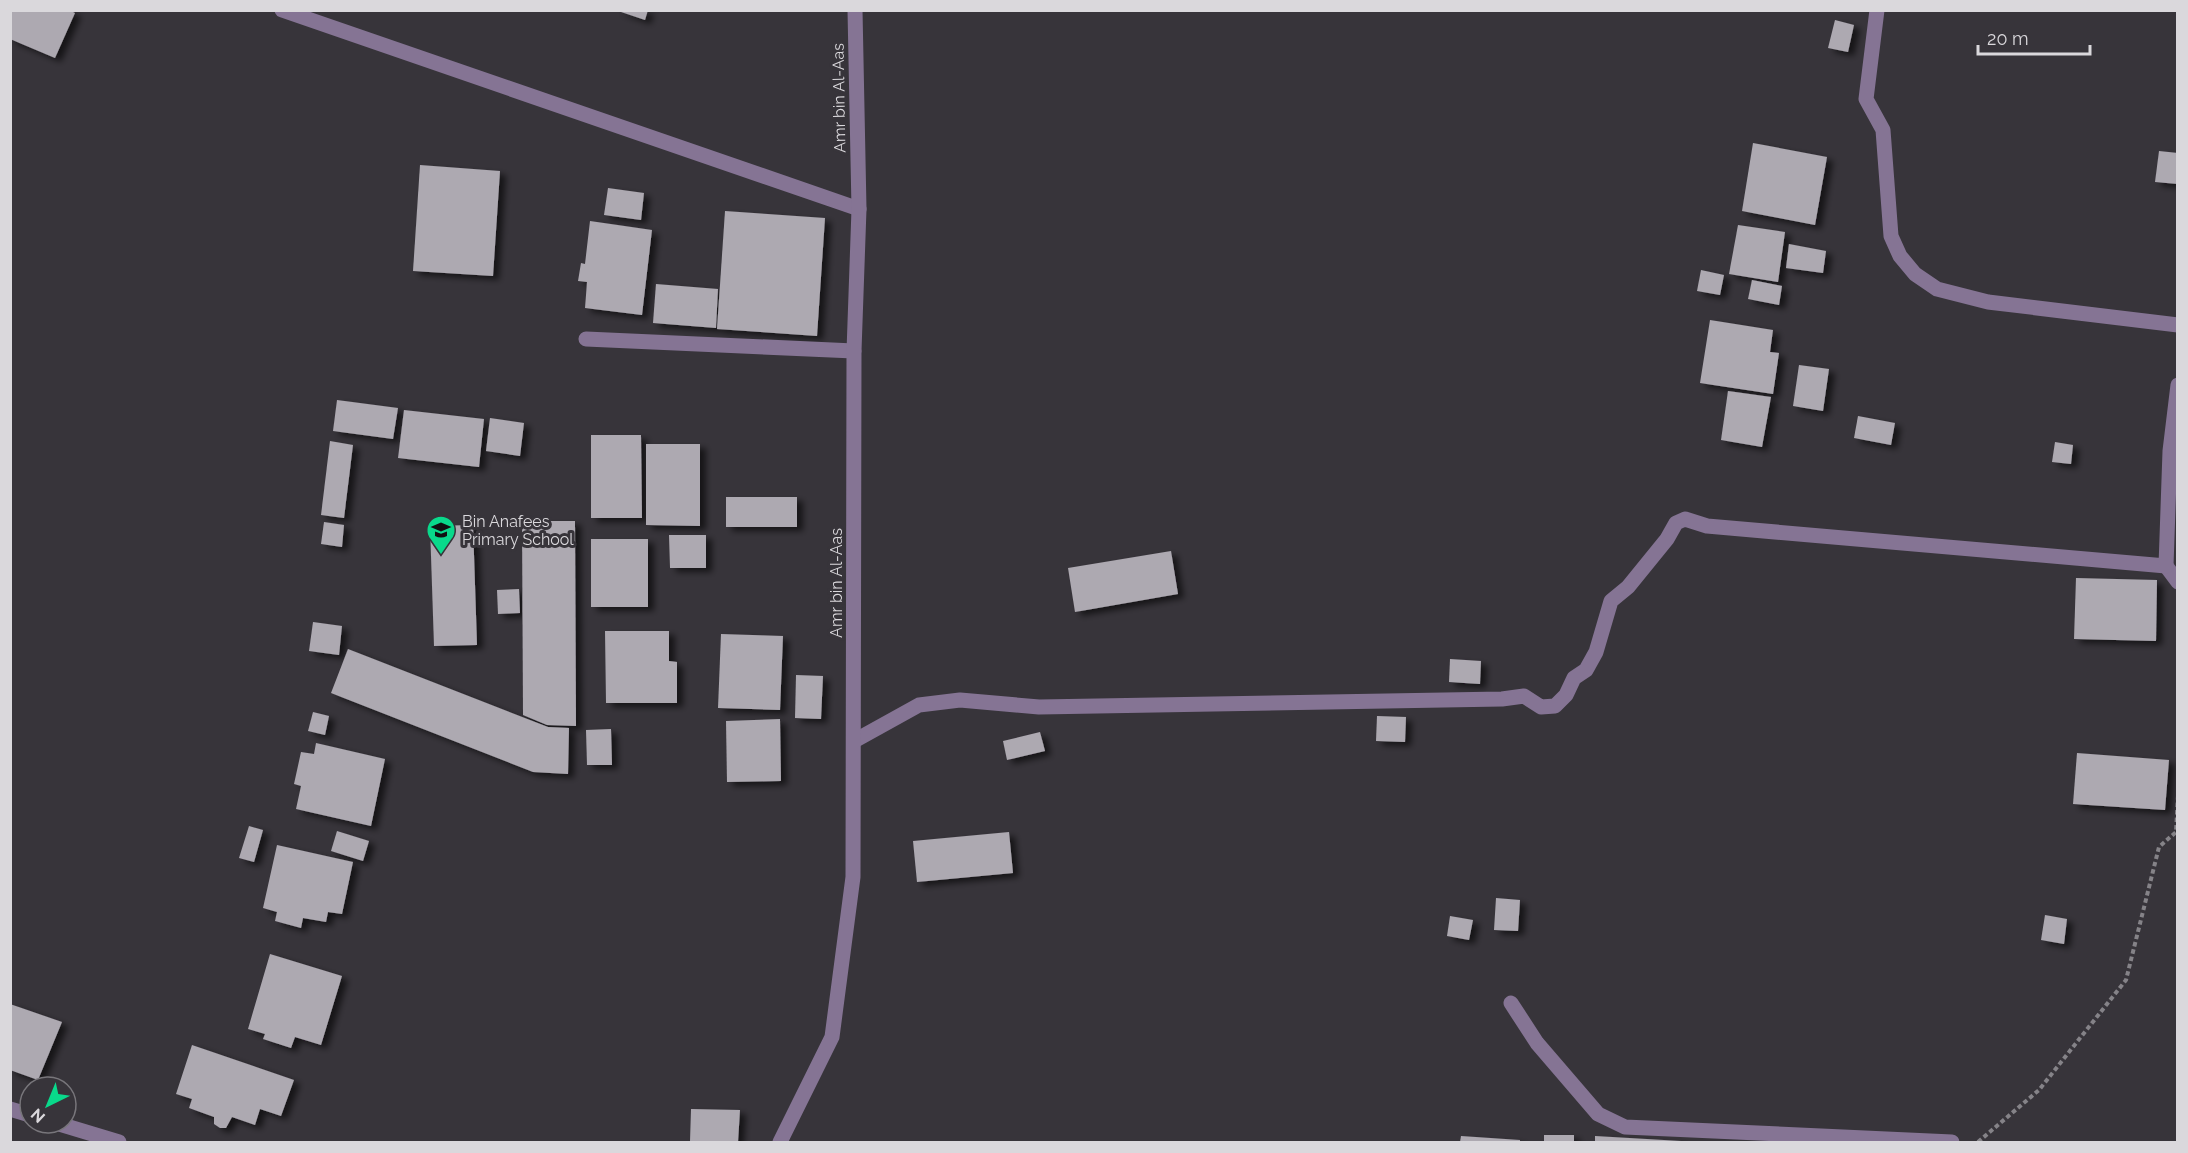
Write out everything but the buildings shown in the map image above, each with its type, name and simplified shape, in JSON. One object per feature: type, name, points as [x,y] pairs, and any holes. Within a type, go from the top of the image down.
[{"type":"street","points":[[282,10],[859,208]]},
{"type":"street","name":"Amr bin Al-Aas","points":[[780,1143],[832,1036],[853,877],[854,351],[859,208],[855,10]]},
{"type":"street","points":[[1877,10],[1866,99],[1883,130],[1891,236],[1900,256],[1915,274],[1937,289],[1988,302],[2178,325]]},
{"type":"street","points":[[586,339],[854,351]]},
{"type":"street","points":[[2178,385],[2170,451],[2166,566],[2178,582]]},
{"type":"street","points":[[854,741],[920,705],[960,700],[1039,707],[1502,699],[1524,696],[1541,707],[1555,706],[1566,695],[1574,678],[1586,670],[1596,652],[1611,601],[1628,587],[1667,539],[1676,523],[1685,519],[1707,526],[2166,566]]},
{"type":"street","points":[[1511,1004],[1537,1043],[1598,1114],[1625,1127],[1952,1143]]},
{"type":"street","points":[[78,1130],[119,1143]]},
{"type":"path","points":[[1978,1143],[2039,1090],[2126,980],[2159,847],[2176,832],[2178,796]]},
{"type":"place","name":"Bin Anafees Primary School","points":[[441,556]]}]
